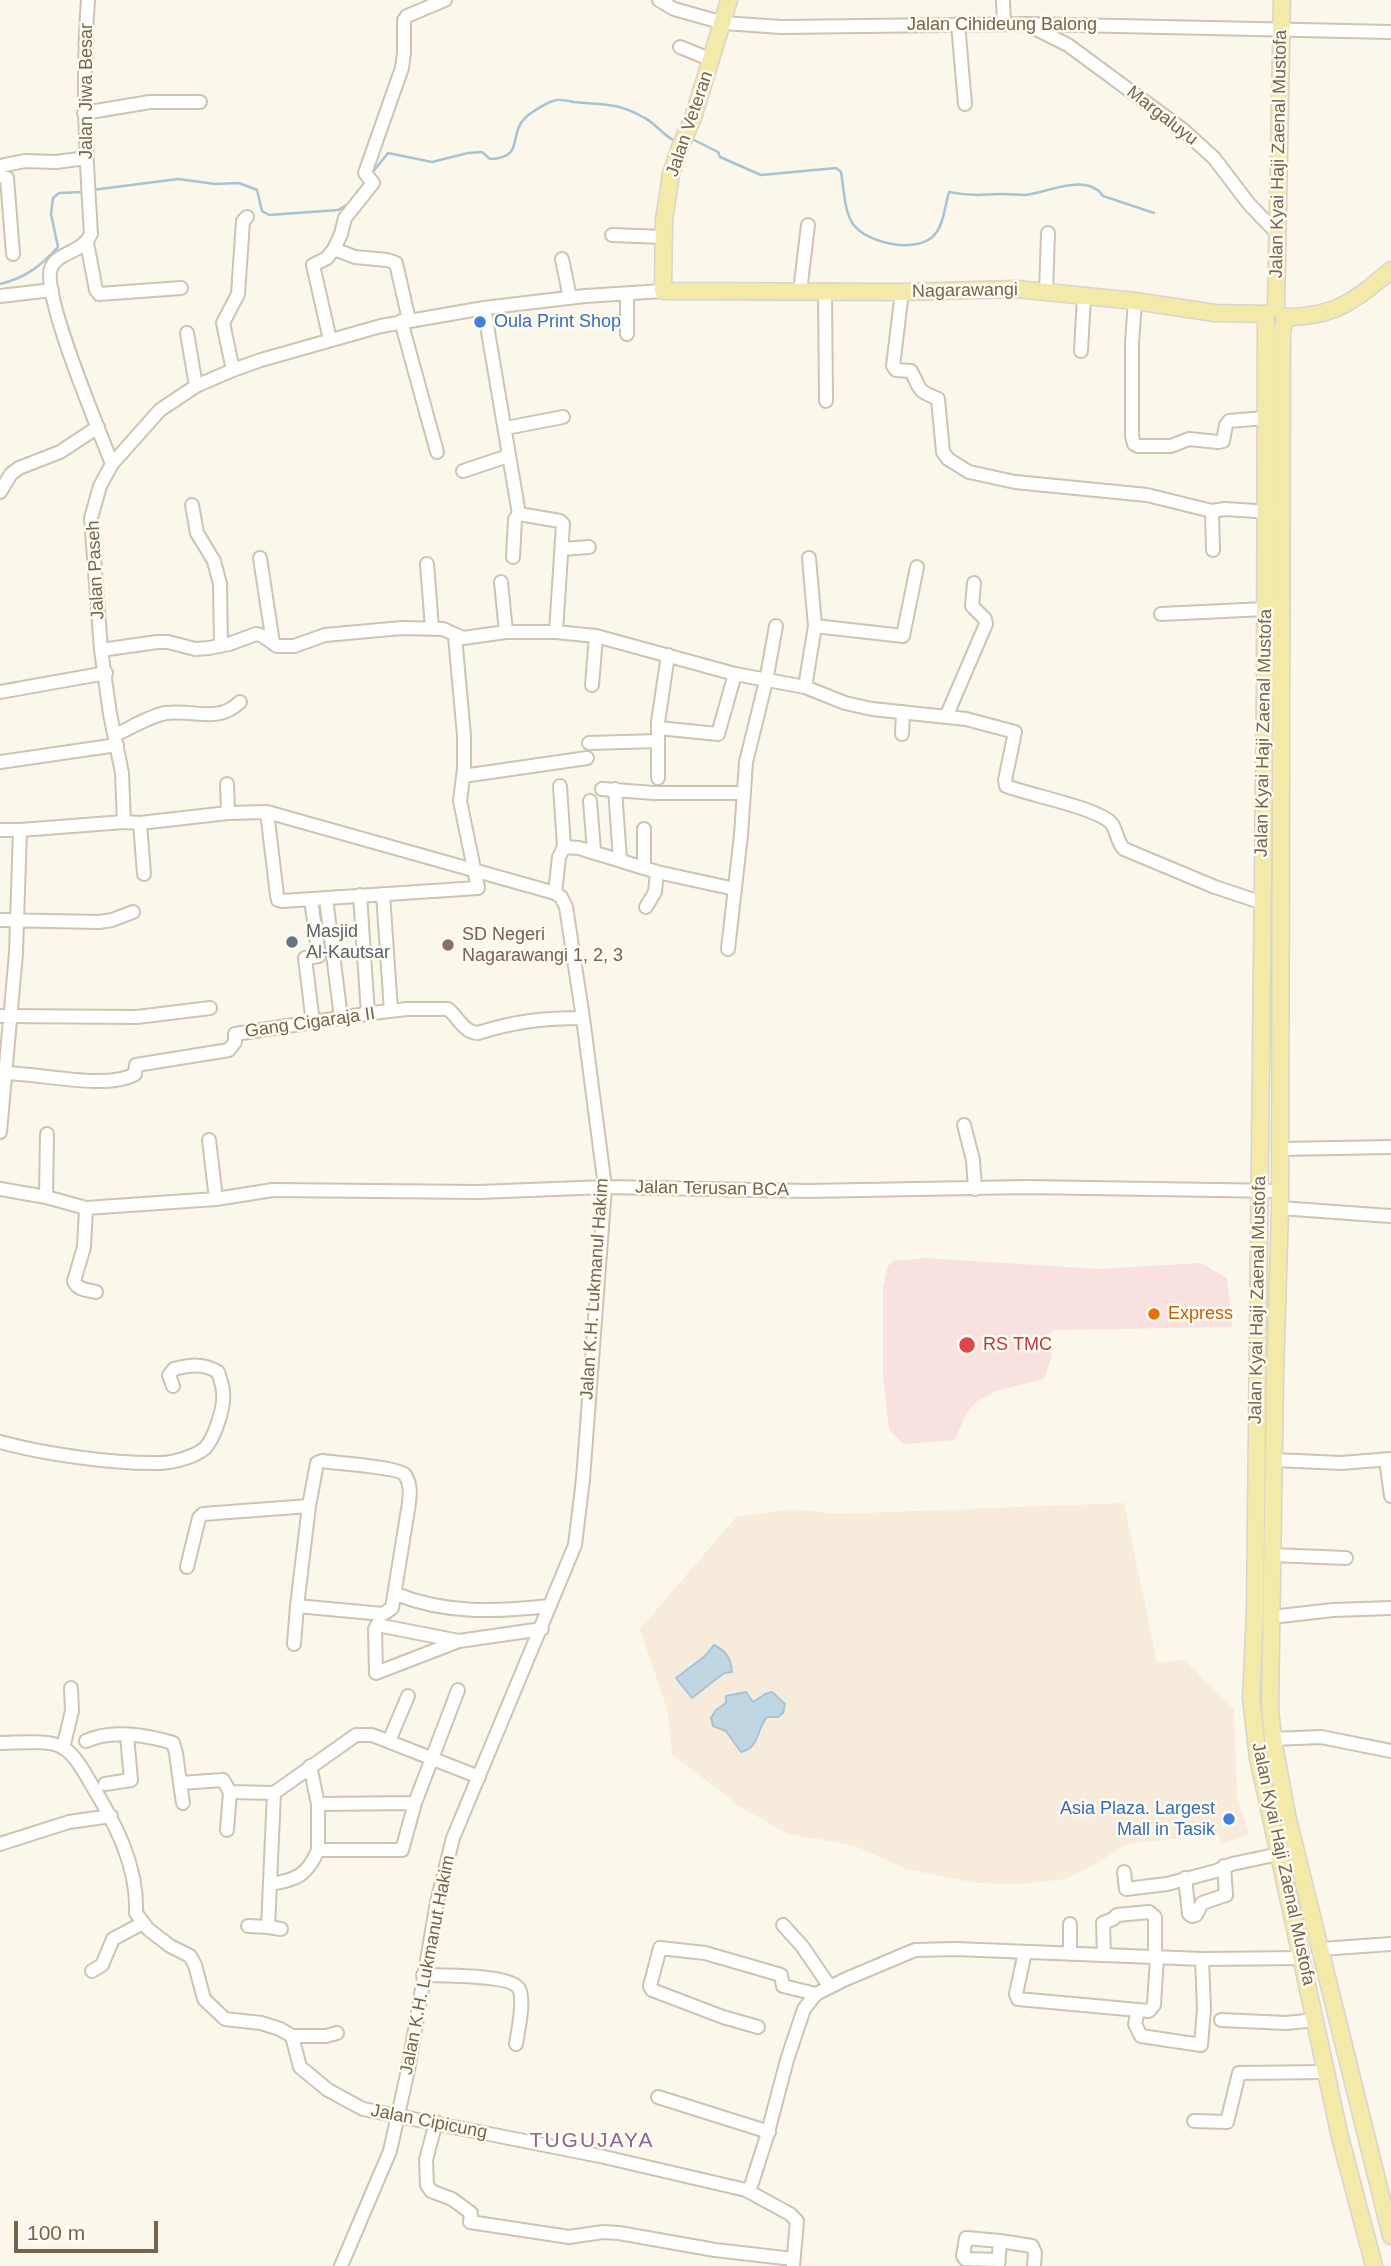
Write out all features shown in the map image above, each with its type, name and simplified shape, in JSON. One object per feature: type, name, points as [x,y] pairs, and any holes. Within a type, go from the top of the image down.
[{"type":"main road","name":"Jalan Veteran","points":[[663,291],[663,237],[674,161],[693,118],[729,0]]},
{"type":"main road","name":"Jalan Kyai Haji Zaenal Mustofa","points":[[1282,0],[1275,317],[1282,514],[1283,685],[1280,1208],[1271,1617],[1273,1739],[1293,1838],[1391,2236]]},
{"type":"main road","name":"Nagarawangi","points":[[663,291],[902,292],[1017,289],[1135,301],[1215,313],[1275,317],[1311,316],[1334,310],[1364,292],[1391,270]]},
{"type":"main road","name":"Jalan Kyai Haji Zaenal Mustofa","points":[[1275,317],[1265,418],[1262,1043],[1251,1698],[1258,1758],[1275,1837],[1340,2137],[1374,2266]]},
{"type":"main road","points":[[1265,685],[1283,685]]},
{"type":"main road","points":[[1263,856],[1281,859]]},
{"type":"main road","points":[[1262,1043],[1279,1044]]},
{"type":"main road","points":[[1257,1376],[1275,1377]]},
{"type":"main road","points":[[1256,1477],[1273,1478]]},
{"type":"main road","points":[[1253,1678],[1271,1682]]},
{"type":"main road","points":[[1275,1837],[1293,1838]]},
{"type":"main road","points":[[1340,2137],[1366,2131]]},
{"type":"street","name":"Jalan Jiwa Besar","points":[[88,0],[83,113],[91,234],[87,243],[96,290],[99,294],[181,288]]},
{"type":"street","points":[[330,340],[313,265],[327,258],[334,249],[345,218],[373,182],[366,172],[404,60],[404,20],[407,16],[445,0]]},
{"type":"street","name":"Jalan Cihideung Balong","points":[[659,0],[674,9],[723,23],[781,26],[1027,24],[1391,32]]},
{"type":"street","points":[[1003,0],[1004,24]]},
{"type":"street","points":[[958,24],[965,104]]},
{"type":"street","name":"Margaluyu","points":[[1027,24],[1068,45],[1182,129],[1214,158],[1249,204],[1276,232]]},
{"type":"street","points":[[680,47],[712,60]]},
{"type":"street","points":[[83,113],[150,102],[200,102]]},
{"type":"street","points":[[13,254],[7,178],[0,172],[25,161],[57,162],[86,158]]},
{"type":"street","points":[[233,370],[223,323],[238,295],[243,221],[247,217]]},
{"type":"street","points":[[800,291],[808,225]]},
{"type":"street","points":[[1046,292],[1048,233]]},
{"type":"street","points":[[612,235],[663,237]]},
{"type":"street","points":[[87,243],[53,264],[50,273],[60,326],[112,464]]},
{"type":"street","points":[[334,249],[355,257],[396,263],[405,321],[437,452]]},
{"type":"street","points":[[562,259],[570,298]]},
{"type":"street","points":[[0,296],[52,290]]},
{"type":"street","name":"Jalan Paseh","points":[[124,822],[122,773],[101,650],[91,518],[100,486],[112,464],[160,410],[196,386],[233,370],[330,340],[405,321],[570,298],[663,291]]},
{"type":"street","points":[[825,291],[826,401]]},
{"type":"street","points":[[902,292],[893,366],[896,370],[910,370],[919,390],[938,399],[942,447],[948,460],[969,472],[997,479],[1147,495],[1212,511],[1225,509],[1282,514]]},
{"type":"street","points":[[627,294],[627,334]]},
{"type":"street","points":[[1081,351],[1084,296]]},
{"type":"street","points":[[1135,301],[1131,351],[1134,444],[1171,446],[1189,439],[1218,442],[1223,440],[1229,421],[1265,418]]},
{"type":"street","points":[[484,308],[519,514],[515,519],[513,557]]},
{"type":"street","points":[[187,333],[196,386]]},
{"type":"street","points":[[506,428],[563,417]]},
{"type":"street","points":[[1,489],[11,474],[19,468],[60,452],[98,427]]},
{"type":"street","points":[[463,471],[508,456]]},
{"type":"street","points":[[192,505],[197,533],[214,561],[220,584],[221,646]]},
{"type":"street","points":[[1212,511],[1213,550]]},
{"type":"street","points":[[519,514],[562,522],[556,632]]},
{"type":"street","points":[[562,549],[589,547]]},
{"type":"street","points":[[260,558],[273,643]]},
{"type":"street","points":[[805,687],[815,626],[809,558]]},
{"type":"street","points":[[427,565],[432,628]]},
{"type":"street","points":[[815,626],[903,636],[917,567]]},
{"type":"street","points":[[501,582],[506,632]]},
{"type":"street","points":[[946,717],[986,624],[985,619],[972,606],[974,583]]},
{"type":"street","points":[[1161,614],[1265,608]]},
{"type":"street","points":[[727,950],[746,762],[776,626]]},
{"type":"street","points":[[101,650],[156,642],[168,642],[195,649],[221,646],[256,634],[282,647],[294,646],[326,635],[399,628],[443,629],[456,636],[472,638],[506,632],[556,632],[596,636],[735,674],[805,687],[843,708],[946,717],[1015,732],[1009,752],[1006,786],[1079,807],[1112,825],[1124,849],[1215,887],[1263,903]]},
{"type":"street","points":[[267,812],[278,900],[478,888],[460,800],[464,736],[456,636]]},
{"type":"street","points":[[592,685],[596,636]]},
{"type":"street","points":[[658,778],[658,734],[668,655]]},
{"type":"street","points":[[0,692],[106,673]]},
{"type":"street","points":[[589,743],[658,734],[718,734],[735,674]]},
{"type":"street","points":[[0,762],[116,740],[168,713],[221,714],[232,710],[240,702]]},
{"type":"street","points":[[902,734],[903,712]]},
{"type":"street","points":[[463,776],[587,758]]},
{"type":"street","points":[[227,784],[228,813]]},
{"type":"street","points":[[0,830],[267,812],[555,894],[559,857],[564,847],[560,786]]},
{"type":"street","points":[[620,860],[609,789],[654,793],[744,793]]},
{"type":"street","points":[[590,801],[594,852]]},
{"type":"street","points":[[139,822],[144,874]]},
{"type":"street","points":[[644,829],[655,892],[646,907]]},
{"type":"street","points":[[0,1132],[20,830]]},
{"type":"street","points":[[564,847],[594,852],[651,870],[735,889]]},
{"type":"street","points":[[383,894],[391,1011]]},
{"type":"street","name":"Jalan K.H. Lukmanul Hakim","points":[[494,1738],[575,1545],[605,1187],[566,906],[561,897],[555,894]]},
{"type":"street","points":[[360,895],[368,1014]]},
{"type":"street","points":[[326,898],[341,1018]]},
{"type":"street","points":[[312,900],[319,956],[305,958],[313,1023]]},
{"type":"street","points":[[0,920],[99,922],[133,912]]},
{"type":"street","points":[[6,1016],[137,1017],[210,1008]]},
{"type":"street","name":"Gang Cigaraja II","points":[[3,1073],[90,1080],[126,1079],[135,1074],[136,1065],[229,1050],[235,1042],[235,1034],[391,1011],[448,1009],[472,1033],[525,1020],[583,1018]]},
{"type":"street","points":[[964,1125],[974,1160],[975,1189]]},
{"type":"street","points":[[46,1197],[47,1134]]},
{"type":"street","points":[[209,1140],[216,1199]]},
{"type":"street","points":[[1280,1149],[1391,1147]]},
{"type":"street","name":"Jalan Terusan BCA","points":[[0,1189],[46,1197],[86,1208],[216,1199],[273,1190],[479,1192],[605,1187],[808,1191],[1280,1191]]},
{"type":"street","points":[[86,1208],[84,1247],[74,1280],[77,1286],[96,1292]]},
{"type":"street","points":[[1280,1208],[1390,1216]]},
{"type":"street","points":[[0,1442],[100,1458],[162,1464],[194,1455],[206,1448],[218,1423],[224,1395],[218,1373],[208,1366],[187,1365],[174,1369],[169,1375],[173,1386]]},
{"type":"street","points":[[1274,1460],[1341,1464],[1389,1459],[1391,1496]]},
{"type":"street","points":[[294,1644],[297,1606],[315,1467],[319,1461],[400,1471],[405,1474],[410,1487],[410,1503],[392,1608],[383,1614],[297,1606]]},
{"type":"street","points":[[187,1567],[199,1518],[203,1514],[309,1506]]},
{"type":"street","points":[[1272,1555],[1346,1558]]},
{"type":"street","points":[[396,1594],[438,1606],[472,1611],[549,1606]]},
{"type":"street","points":[[1271,1617],[1333,1610],[1391,1608]]},
{"type":"street","points":[[458,1641],[377,1625],[376,1673],[458,1641],[542,1629]]},
{"type":"street","points":[[425,1635],[425,1655]]},
{"type":"street","points":[[66,1751],[72,1711],[71,1688]]},
{"type":"street","points":[[318,1850],[402,1850],[415,1803],[458,1690]]},
{"type":"street","points":[[389,1741],[408,1696]]},
{"type":"street","points":[[86,1741],[106,1734],[173,1743],[183,1803]]},
{"type":"street","points":[[230,1792],[274,1793],[359,1734],[389,1741],[479,1777]]},
{"type":"street","points":[[105,1784],[131,1780],[127,1736]]},
{"type":"street","points":[[1273,1739],[1321,1737],[1391,1751]]},
{"type":"street","name":"Jalan K.H. Lukmanut Hakim","points":[[398,2116],[437,1902],[453,1838],[494,1738]]},
{"type":"street","points":[[0,1743],[45,1742],[66,1751],[81,1766],[111,1816],[128,1857],[136,1897],[135,1913],[170,1946],[190,1956],[204,1999],[225,2019],[261,2023],[292,2036],[326,2036],[337,2033]]},
{"type":"street","points":[[270,1884],[300,1877],[318,1850],[318,1804],[310,1766]]},
{"type":"street","points":[[180,1783],[221,1779],[230,1792],[227,1830]]},
{"type":"street","points":[[248,1926],[275,1928],[270,1884],[274,1793]]},
{"type":"street","points":[[318,1804],[415,1803]]},
{"type":"street","points":[[0,1844],[69,1822],[111,1816]]},
{"type":"street","points":[[1126,1889],[1167,1884],[1279,1854]]},
{"type":"street","points":[[1185,1878],[1189,1914],[1192,1916],[1196,1915],[1202,1903],[1227,1895],[1224,1867]]},
{"type":"street","points":[[1124,1872],[1128,1913]]},
{"type":"street","points":[[1024,1952],[1016,1994],[1023,2001],[1149,2011],[1154,2005],[1155,1917],[1149,1912],[1117,1914],[1104,1923],[1104,1954]]},
{"type":"street","points":[[92,1971],[104,1961],[113,1938],[143,1923]]},
{"type":"street","points":[[1070,1924],[1070,1954]]},
{"type":"street","points":[[783,1925],[802,1946],[830,1987]]},
{"type":"street","points":[[1321,1949],[1391,1944]]},
{"type":"street","points":[[758,2027],[652,1990],[650,1986],[660,1948],[705,1953],[781,1975],[783,1986],[816,1994]]},
{"type":"street","points":[[749,2192],[769,2132],[786,2060],[804,2008],[816,1994],[911,1952],[956,1949],[1202,1959],[1303,1958]]},
{"type":"street","points":[[1138,2010],[1135,2024],[1141,2036],[1201,2045],[1204,2009],[1202,1959]]},
{"type":"street","points":[[423,1975],[500,1979],[513,1983],[518,1987],[522,1998],[516,2044]]},
{"type":"street","points":[[1221,2021],[1286,2023],[1315,2020]]},
{"type":"street","name":"Jalan Cipicung","points":[[292,2036],[300,2067],[328,2090],[363,2109],[600,2156],[749,2192],[790,2214],[797,2221],[793,2262]]},
{"type":"street","points":[[1194,2121],[1227,2122],[1239,2073],[1326,2072]]},
{"type":"street","points":[[658,2097],[769,2132]]},
{"type":"street","points":[[341,2266],[390,2151],[398,2116]]},
{"type":"street","points":[[436,2122],[425,2166],[427,2185],[431,2191],[452,2199],[471,2213],[470,2222],[569,2237],[603,2232],[619,2233],[793,2262]]},
{"type":"street","points":[[1000,2241],[998,2263],[965,2259],[963,2256],[966,2238],[1000,2241],[1032,2246],[1035,2253],[1034,2266]]},
{"type":"shaded area","name":"RS TMC","points":[[926,1258],[1098,1269],[1201,1263],[1227,1278],[1232,1327],[1054,1330],[1049,1334],[1052,1356],[1044,1379],[996,1391],[976,1402],[966,1414],[955,1440],[904,1444],[889,1430],[883,1374],[883,1287],[888,1266],[893,1261]]},
{"type":"shaded area","points":[[1124,1503],[1157,1662],[1184,1660],[1234,1709],[1237,1796],[1249,1834],[1222,1844],[1217,1834],[1127,1844],[1065,1879],[1023,1884],[976,1883],[906,1869],[853,1845],[788,1834],[739,1806],[672,1754],[667,1709],[640,1629],[736,1517],[791,1509],[838,1514]]},
{"type":"water","points":[[714,1645],[727,1656],[732,1672],[724,1673],[692,1698],[676,1678],[705,1656]]},
{"type":"water","points":[[746,1692],[753,1702],[772,1692],[785,1704],[783,1713],[778,1717],[767,1717],[752,1747],[741,1752],[726,1731],[713,1726],[711,1718],[716,1710],[726,1703],[726,1696]]},
{"type":"waterway","points":[[372,173],[388,153],[432,162],[482,152],[490,159],[501,158],[512,150],[517,131],[525,118],[542,106],[558,100],[625,109],[647,119],[673,140]]},
{"type":"waterway","points":[[692,139],[718,152],[720,157],[761,175],[836,168],[841,172],[846,206],[853,224],[870,237],[894,244],[918,244],[936,233],[943,219],[949,192],[969,195],[1025,195],[1066,186],[1087,185],[1103,196],[1154,213]]},
{"type":"waterway","points":[[92,190],[178,179],[215,184],[239,183],[257,190],[262,211],[269,215],[338,210],[350,203]]},
{"type":"waterway","points":[[0,284],[32,270],[58,247],[51,214],[53,198],[59,193],[85,192]]},
{"type":"place","name":"Oula Print Shop","points":[[480,322]]},
{"type":"place","name":"Masjid Al-Kautsar","points":[[292,942]]},
{"type":"place","name":"SD Negeri Nagarawangi 1, 2, 3","points":[[448,945]]},
{"type":"place","name":"Express","points":[[1154,1314]]},
{"type":"place","name":"RS TMC","points":[[967,1345]]},
{"type":"place","name":"Asia Plaza. Largest Mall in Tasik","points":[[1229,1819]]},
{"type":"district","name":"TUGUJAYA","points":[[592,2141]]}]
